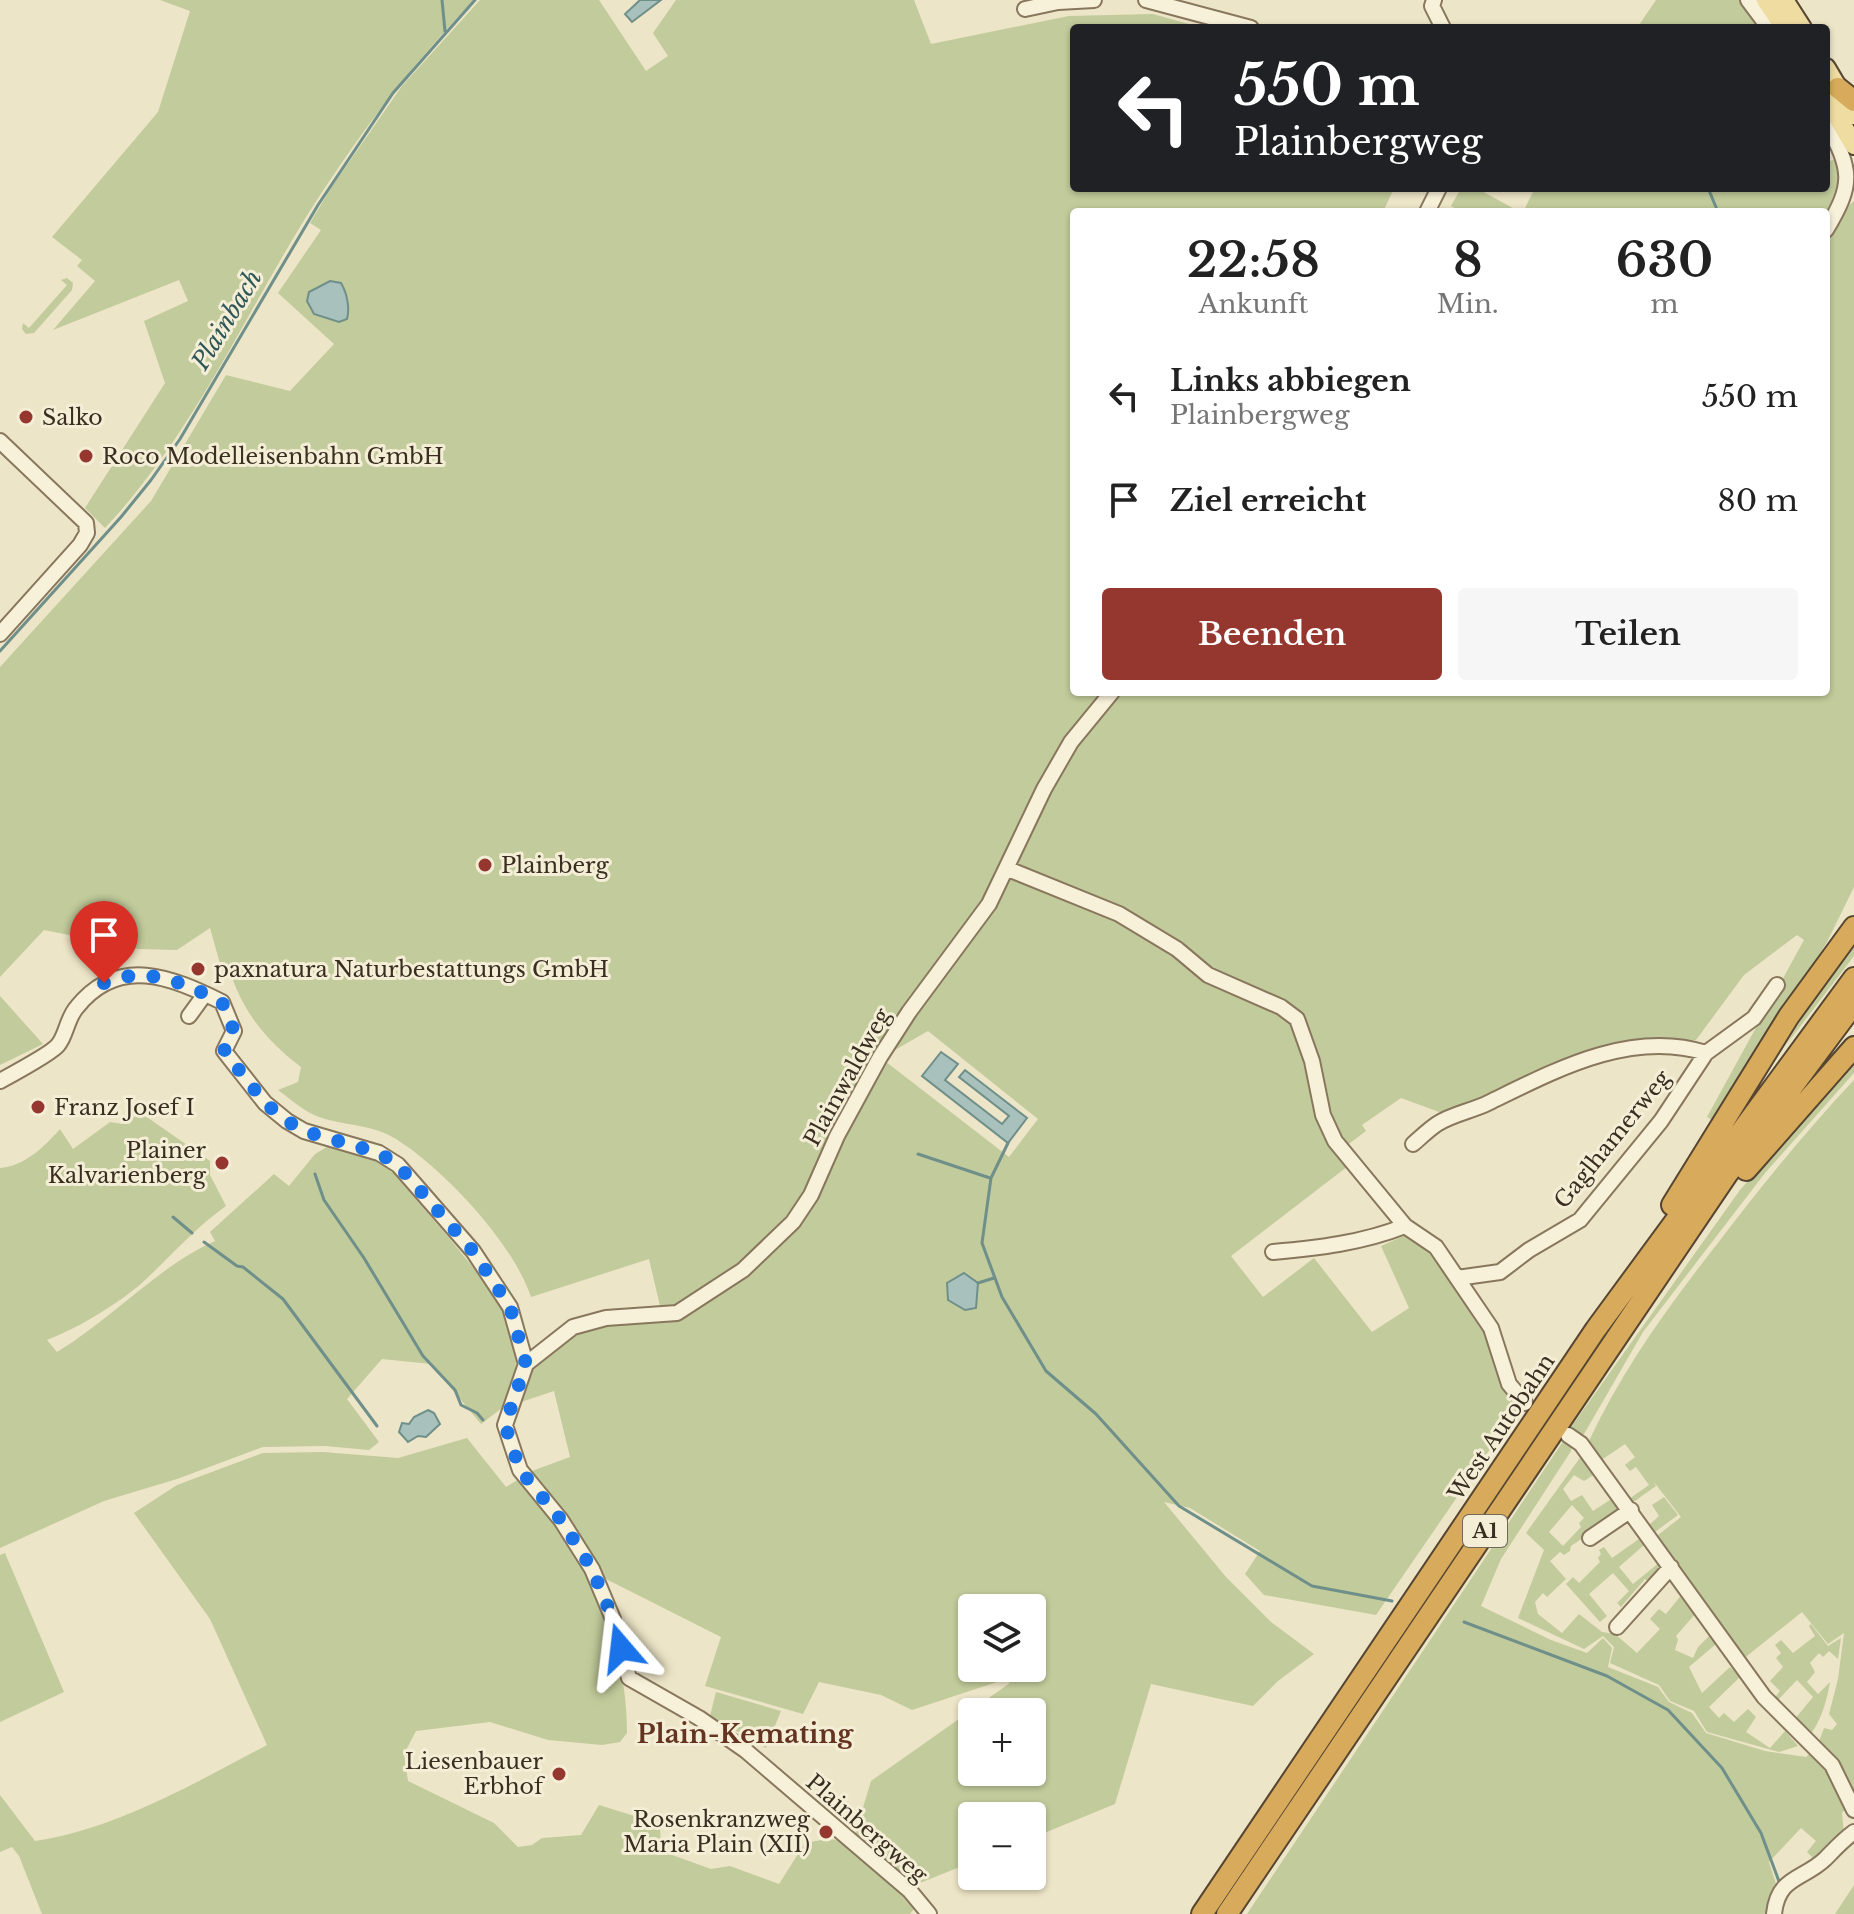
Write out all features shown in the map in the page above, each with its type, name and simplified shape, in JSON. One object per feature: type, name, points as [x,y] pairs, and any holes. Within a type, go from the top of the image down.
[{"type":"highway","points":[[1650,1252],[1673,1202],[1751,1075],[1789,1016],[1854,927]]},
{"type":"highway","name":"West Autobahn","points":[[1202,1914],[1596,1329],[1854,978]]},
{"type":"highway","name":"West Autobahn","points":[[1227,1914],[1752,1140],[1854,1004]]},
{"type":"highway","points":[[1705,1211],[1739,1178],[1854,1047]]},
{"type":"main road","points":[[1766,0],[1782,24]]},
{"type":"main road","points":[[1784,0],[1799,24]]},
{"type":"main road","points":[[1830,76],[1854,145]]},
{"type":"main road","points":[[1839,95],[1854,115]]},
{"type":"street","points":[[1025,9],[1058,2],[1094,0]]},
{"type":"street","points":[[1146,0],[1236,24]]},
{"type":"street","points":[[1748,0],[1766,24]]},
{"type":"street","points":[[1431,2],[1441,24]]},
{"type":"street","points":[[1830,130],[1848,166],[1851,182],[1849,196],[1830,225]]},
{"type":"street","points":[[0,441],[86,523],[87,533],[80,545],[0,634]]},
{"type":"street","name":"Plainwaldweg","points":[[526,1364],[573,1327],[606,1318],[677,1313],[743,1270],[793,1222],[810,1195],[837,1136],[880,1057],[909,1012],[989,904],[1044,789],[1071,742],[1109,696]]},
{"type":"street","points":[[1008,869],[1119,914],[1177,949],[1208,975],[1281,1007],[1297,1019],[1312,1061],[1323,1115],[1335,1141],[1405,1226],[1436,1247],[1491,1328],[1509,1384],[1525,1403]]},
{"type":"street","points":[[0,1081],[58,1045],[75,1009],[94,989],[114,978],[149,974],[222,1002],[234,1031],[224,1051],[265,1103],[304,1131],[379,1153],[398,1165],[473,1251],[510,1307],[526,1364]]},
{"type":"street","name":"Gaglhamerweg","points":[[1457,1278],[1500,1272],[1529,1250],[1580,1220],[1661,1121],[1706,1053],[1754,1018],[1777,985]]},
{"type":"street","points":[[189,1016],[205,994]]},
{"type":"street","name":"Gaglhamerweg","points":[[1413,1144],[1439,1123],[1598,1055],[1633,1047],[1690,1047],[1706,1053]]},
{"type":"street","points":[[1273,1252],[1329,1247],[1374,1238],[1405,1226]]},
{"type":"street","name":"Plainbergweg","points":[[526,1364],[505,1425],[520,1470],[561,1520],[592,1569],[613,1619],[629,1678],[699,1718],[745,1750],[910,1891],[929,1914]]},
{"type":"street","points":[[1568,1435],[1581,1444],[1631,1510],[1768,1703],[1832,1765],[1854,1810]]},
{"type":"street","points":[[1590,1538],[1631,1510]]},
{"type":"street","points":[[1617,1627],[1671,1567]]},
{"type":"street","points":[[1774,1914],[1784,1885],[1824,1860],[1854,1832]]},
{"type":"green space","points":[[160,0],[474,0],[382,106],[342,163],[303,222],[188,419],[135,494],[105,528],[85,508],[165,383],[144,321],[188,301],[179,280],[53,330],[95,281],[77,266],[82,260],[52,237],[158,112],[190,11]]},
{"type":"green space","points":[[480,0],[599,0],[646,71],[668,56],[653,33],[676,0],[914,0],[931,44],[1069,16],[1153,14],[1189,24],[1070,24],[1070,192],[1392,192],[1385,208],[1070,208],[1070,696],[1830,696],[1830,208],[1525,208],[1533,192],[1830,192],[1830,161],[1844,156],[1842,212],[1854,201],[1854,887],[1827,942],[1714,1121],[1707,1117],[1804,940],[1797,935],[1744,975],[1696,1040],[1609,1045],[1442,1113],[1401,1098],[1362,1125],[1366,1131],[1342,1149],[1352,1163],[1231,1256],[1263,1297],[1314,1258],[1372,1332],[1409,1308],[1381,1246],[1408,1234],[1432,1251],[1471,1308],[1490,1341],[1503,1389],[1519,1407],[1376,1615],[1264,1595],[1245,1574],[1260,1551],[1190,1508],[1164,1502],[1226,1577],[1271,1622],[1314,1654],[1278,1681],[1253,1706],[1151,1684],[1115,1804],[1046,1832],[1046,1802],[958,1802],[958,1868],[920,1883],[911,1883],[855,1834],[871,1781],[958,1720],[958,1786],[1046,1786],[1046,1698],[989,1698],[1010,1683],[1008,1682],[1046,1682],[1046,1594],[958,1594],[958,1682],[997,1682],[912,1710],[881,1695],[819,1682],[803,1714],[705,1686],[721,1637],[604,1578],[592,1583],[621,1674],[627,1733],[620,1742],[602,1745],[548,1740],[490,1722],[416,1731],[404,1754],[408,1781],[494,1823],[518,1847],[532,1845],[542,1838],[581,1835],[599,1805],[660,1824],[661,1851],[711,1869],[730,1866],[779,1884],[805,1843],[831,1839],[852,1849],[876,1868],[914,1909],[910,1914],[42,1914],[19,1856],[12,1847],[0,1852],[0,1795],[35,1841],[95,1826],[154,1803],[267,1745],[210,1619],[134,1513],[177,1485],[263,1453],[323,1452],[398,1458],[467,1438],[506,1487],[532,1471],[570,1457],[554,1391],[518,1403],[525,1378],[538,1359],[553,1345],[591,1327],[676,1313],[660,1306],[649,1259],[531,1297],[522,1276],[493,1231],[456,1188],[415,1152],[378,1130],[314,1115],[278,1090],[298,1082],[301,1067],[260,1028],[244,1005],[232,978],[223,974],[210,928],[177,950],[139,949],[44,930],[0,977],[0,667],[151,501],[226,375],[290,391],[334,344],[278,293],[321,230],[310,223],[402,86]],"holes":[[[928,1031],[1038,1119],[1009,1157],[881,1058]]]},
{"type":"green space","points":[[1656,0],[1749,0],[1766,24],[1640,24]]},
{"type":"green space","points":[[1459,192],[1483,192],[1513,208],[1454,208],[1451,206]]},
{"type":"green space","points":[[67,278],[73,283],[72,290],[34,333],[26,334],[22,329],[23,323],[29,328],[67,285],[61,280]]},
{"type":"green space","points":[[1854,940],[1854,956],[1786,1045],[1827,976]]},
{"type":"green space","points":[[0,996],[43,1044],[0,1065]]},
{"type":"green space","points":[[1854,1062],[1854,1073],[1765,1173],[1643,1332],[1584,1434],[1577,1438],[1569,1430],[1740,1190]]},
{"type":"green space","points":[[1854,1080],[1854,1811],[1847,1807],[1842,1813],[1844,1834],[1815,1860],[1807,1852],[1816,1841],[1801,1828],[1769,1862],[1776,1884],[1771,1914],[1247,1914],[1564,1440],[1571,1445],[1571,1451],[1501,1559],[1481,1606],[1551,1640],[1587,1653],[1603,1638],[1612,1648],[1608,1667],[1658,1687],[1669,1702],[1692,1713],[1706,1733],[1765,1751],[1806,1757],[1817,1747],[1824,1728],[1832,1730],[1837,1724],[1829,1714],[1838,1679],[1844,1633],[1828,1644],[1802,1612],[1742,1660],[1707,1614],[1658,1535],[1681,1517],[1654,1482],[1656,1486],[1632,1503],[1629,1499],[1649,1485],[1636,1467],[1630,1471],[1625,1465],[1635,1457],[1625,1444],[1600,1461],[1588,1443],[1648,1337],[1785,1158]]},
{"type":"green space","points":[[141,1113],[210,1161],[210,1175],[226,1206],[133,1290],[110,1307],[47,1340],[57,1352],[154,1279],[215,1241],[210,1232],[274,1174],[289,1186],[315,1154],[327,1147],[346,1149],[370,1156],[393,1173],[501,1302],[512,1330],[516,1362],[506,1405],[481,1424],[431,1364],[382,1359],[347,1399],[379,1442],[369,1450],[325,1446],[263,1447],[177,1479],[104,1501],[0,1548],[0,1168],[26,1160],[60,1129],[73,1149],[110,1122],[122,1124]]},
{"type":"green space","points":[[1582,1455],[1598,1472],[1584,1481],[1574,1475],[1563,1489],[1571,1501],[1582,1495],[1593,1511],[1616,1496],[1624,1510],[1571,1546],[1570,1551],[1564,1555],[1560,1552],[1550,1561],[1566,1579],[1547,1597],[1543,1593],[1535,1602],[1538,1614],[1562,1633],[1579,1614],[1602,1632],[1615,1634],[1637,1653],[1660,1629],[1650,1619],[1659,1609],[1666,1614],[1683,1593],[1696,1613],[1676,1636],[1675,1650],[1693,1658],[1698,1647],[1712,1633],[1716,1644],[1689,1667],[1702,1693],[1730,1667],[1740,1677],[1709,1707],[1719,1718],[1724,1713],[1734,1722],[1748,1709],[1756,1717],[1746,1732],[1770,1748],[1785,1731],[1798,1746],[1779,1752],[1707,1732],[1694,1711],[1670,1701],[1659,1685],[1610,1663],[1614,1647],[1603,1636],[1584,1649],[1518,1618],[1544,1550],[1526,1533]],"holes":[[[1572,1505],[1584,1518],[1579,1523],[1581,1527],[1563,1546],[1549,1532]]]},
{"type":"green space","points":[[1664,1497],[1678,1515],[1655,1532],[1650,1524],[1659,1516],[1652,1505]]},
{"type":"green space","points":[[1639,1539],[1644,1545],[1619,1567],[1633,1584],[1660,1562],[1665,1566],[1650,1583],[1645,1579],[1621,1607],[1617,1603],[1629,1591],[1613,1573],[1589,1594],[1607,1616],[1600,1622],[1566,1584],[1573,1577],[1579,1583],[1600,1562],[1599,1550],[1604,1547],[1612,1558]]},
{"type":"green space","points":[[5,1553],[64,1692],[0,1722],[0,1555]]},
{"type":"green space","points":[[1811,1624],[1828,1646],[1841,1638],[1838,1659],[1829,1651],[1823,1657],[1819,1653],[1810,1663],[1815,1672],[1807,1682],[1818,1694],[1830,1682],[1822,1712],[1807,1738],[1794,1720],[1813,1697],[1797,1680],[1776,1702],[1773,1700],[1780,1691],[1770,1681],[1783,1667],[1776,1658],[1781,1653],[1775,1645],[1781,1640],[1793,1653],[1815,1636],[1809,1626]]},
{"type":"green space","points":[[716,1692],[781,1711],[766,1748],[710,1716]]},
{"type":"green space","points":[[1854,1885],[1854,1914],[1835,1914]]},
{"type":"water","points":[[640,0],[661,0],[632,22],[625,14]]},
{"type":"water","points":[[330,281],[341,283],[345,291],[347,319],[339,322],[314,314],[307,301],[309,292]]},
{"type":"water","points":[[941,1052],[958,1064],[945,1080],[1002,1124],[1009,1116],[959,1077],[965,1070],[1027,1118],[1008,1143],[922,1076]]},
{"type":"water","points":[[964,1273],[978,1283],[976,1308],[965,1310],[948,1300],[947,1283]]},
{"type":"water","points":[[428,1410],[434,1413],[440,1424],[426,1437],[418,1436],[408,1442],[399,1432],[402,1423],[409,1424],[414,1417]]},
{"type":"waterway","points":[[442,0],[445,31]]},
{"type":"waterway","name":"Plainbach","points":[[0,651],[151,480],[180,439],[318,205],[393,93],[475,0]]},
{"type":"waterway","points":[[1710,192],[1716,208]]},
{"type":"waterway","points":[[1008,1143],[991,1178],[982,1243],[1002,1297],[1046,1371],[1096,1414],[1179,1506],[1312,1586],[1392,1601]]},
{"type":"waterway","points":[[918,1154],[990,1178]]},
{"type":"waterway","points":[[315,1174],[324,1200],[364,1258],[423,1356],[455,1390],[461,1405],[477,1413],[483,1420]]},
{"type":"waterway","points":[[173,1217],[192,1233]]},
{"type":"waterway","points":[[204,1242],[243,1267],[283,1299],[377,1426]]},
{"type":"waterway","points":[[978,1283],[994,1278]]},
{"type":"waterway","points":[[1464,1622],[1607,1676],[1668,1710],[1722,1768],[1761,1833],[1780,1884]]},
{"type":"place","name":"Salko","points":[[26,417]]},
{"type":"place","name":"Roco Modelleisenbahn GmbH","points":[[86,456]]},
{"type":"place","name":"Plainberg","points":[[485,865]]},
{"type":"place","name":"paxnatura Naturbestattungs GmbH","points":[[198,969]]},
{"type":"place","name":"Franz Josef I","points":[[38,1107]]},
{"type":"place","name":"Plainer Kalvarienberg","points":[[222,1163]]},
{"type":"place","name":"Liesenbauer Erbhof","points":[[559,1774]]},
{"type":"place","name":"Rosenkranzweg Maria Plain (XII)","points":[[826,1832]]},
{"type":"district","name":"Plain-Kemating","points":[[745,1734]]},
{"type":"route","points":[[104,983],[129,975],[149,974],[222,1002],[234,1031],[224,1051],[265,1103],[304,1131],[379,1153],[398,1165],[473,1251],[510,1307],[526,1364],[505,1425],[520,1470],[561,1520],[592,1569],[613,1619],[621,1648]]}]
